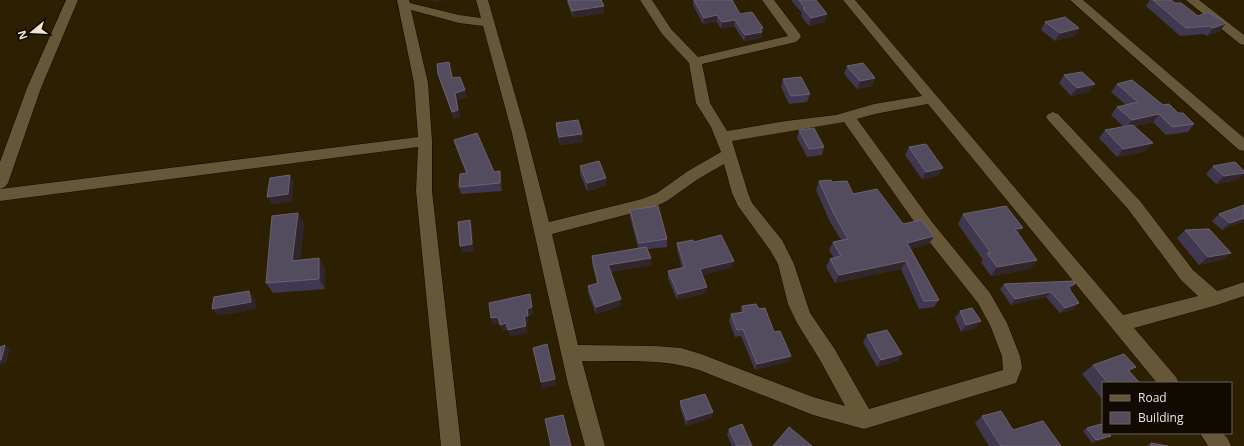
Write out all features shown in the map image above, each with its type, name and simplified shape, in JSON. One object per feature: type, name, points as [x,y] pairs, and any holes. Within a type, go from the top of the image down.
[{"type":"street","points":[[0,183],[34,88],[72,0]]},
{"type":"street","points":[[482,0],[519,133],[595,446]]},
{"type":"street","points":[[646,0],[666,32],[695,62],[703,103],[723,137],[740,193],[746,206],[776,245],[786,264],[797,304],[803,318],[827,354],[864,420]]},
{"type":"street","points":[[695,62],[792,39],[795,37],[768,0]]},
{"type":"street","points":[[1076,0],[1244,146]]},
{"type":"street","points":[[1192,0],[1244,41]]},
{"type":"street","points":[[854,1],[931,98],[1167,382]]},
{"type":"street","points":[[451,446],[424,191],[425,141],[420,83],[404,3],[459,19],[488,23]]},
{"type":"street","points":[[723,137],[848,117],[874,108],[931,98]]},
{"type":"street","points":[[572,353],[654,354],[681,356],[702,362],[813,406],[864,420],[1009,377],[1013,368],[1011,356],[998,323],[984,298],[926,226],[848,117]]},
{"type":"street","points":[[1053,117],[1134,206],[1187,275],[1214,299]]},
{"type":"street","points":[[0,195],[425,141]]},
{"type":"street","points":[[543,230],[646,204],[662,197],[693,175],[729,154]]},
{"type":"street","points":[[1119,324],[1214,299],[1244,289]]},
{"type":"street","points":[[1211,434],[1221,446]]},
{"type":"building","points":[[568,0],[601,0],[604,6],[572,11]]},
{"type":"building","points":[[694,0],[732,0],[740,14],[752,12],[763,28],[760,29],[762,32],[745,35],[735,20],[722,22],[717,15],[704,18]]},
{"type":"building","points":[[799,0],[816,0],[827,14],[811,18]]},
{"type":"building","points":[[1153,0],[1171,0],[1175,3],[1181,3],[1198,16],[1208,12],[1226,23],[1213,28],[1210,26],[1186,28]]},
{"type":"building","points":[[1065,17],[1079,28],[1060,33],[1045,22]]},
{"type":"building","points":[[449,62],[452,78],[460,77],[465,90],[455,93],[458,110],[452,112],[438,74],[437,64]]},
{"type":"building","points":[[863,63],[875,78],[860,81],[847,66]]},
{"type":"building","points":[[1082,72],[1095,84],[1077,88],[1064,75]]},
{"type":"building","points":[[801,77],[810,94],[791,96],[783,79]]},
{"type":"building","points":[[1132,80],[1163,105],[1169,104],[1178,113],[1183,113],[1194,124],[1172,127],[1159,114],[1132,120],[1117,107],[1138,102],[1117,84]]},
{"type":"building","points":[[578,120],[582,134],[559,137],[556,123]]},
{"type":"building","points":[[1133,125],[1153,143],[1123,149],[1105,130]]},
{"type":"building","points":[[814,128],[824,147],[809,149],[799,130]]},
{"type":"building","points":[[477,133],[494,172],[500,171],[500,183],[459,187],[460,174],[467,173],[454,140]]},
{"type":"building","points":[[926,144],[943,168],[926,172],[909,147]]},
{"type":"building","points":[[599,161],[606,178],[587,183],[580,166]]},
{"type":"building","points":[[1235,162],[1244,171],[1244,173],[1224,176],[1213,166]]},
{"type":"building","points":[[290,175],[288,194],[267,197],[270,178]]},
{"type":"building","points":[[831,180],[832,182],[847,181],[853,194],[877,189],[903,224],[921,220],[934,236],[907,243],[939,300],[924,301],[906,261],[839,275],[830,259],[841,256],[833,242],[848,239],[834,214],[819,181]]},
{"type":"building","points":[[1244,205],[1244,218],[1230,223],[1219,214]]},
{"type":"building","points":[[658,206],[667,239],[639,243],[630,210]]},
{"type":"building","points":[[1006,206],[1023,228],[1015,229],[1037,260],[997,267],[987,253],[991,253],[963,214]]},
{"type":"building","points":[[298,213],[292,261],[319,258],[319,279],[266,283],[272,216]]},
{"type":"building","points":[[470,220],[472,244],[460,246],[458,222]]},
{"type":"building","points":[[1209,229],[1231,253],[1208,257],[1185,230]]},
{"type":"building","points":[[721,235],[734,261],[700,269],[707,287],[678,294],[668,271],[685,267],[677,243],[693,240],[694,242]]},
{"type":"building","points":[[646,247],[651,258],[608,265],[621,299],[596,307],[588,286],[598,283],[592,256]]},
{"type":"building","points":[[1074,281],[1075,284],[1068,287],[1079,303],[1065,308],[1051,292],[1015,299],[1004,284]]},
{"type":"building","points":[[249,291],[251,302],[212,309],[214,297]]},
{"type":"building","points":[[530,294],[532,307],[527,309],[528,316],[524,316],[526,326],[508,330],[506,323],[500,325],[498,317],[491,318],[489,303]]},
{"type":"building","points":[[756,304],[759,309],[765,308],[774,332],[780,331],[791,356],[757,364],[743,329],[737,330],[731,314],[744,312],[742,306]]},
{"type":"building","points":[[972,308],[981,321],[966,325],[960,311]]},
{"type":"building","points":[[887,330],[902,354],[881,360],[867,335]]},
{"type":"building","points":[[547,344],[555,379],[541,382],[533,348]]},
{"type":"building","points":[[5,345],[1,360],[0,360],[0,347]]},
{"type":"building","points":[[1124,354],[1136,367],[1128,370],[1139,382],[1107,382],[1093,365]]},
{"type":"building","points":[[705,394],[713,412],[687,420],[680,401]]},
{"type":"building","points":[[1001,411],[1013,430],[1043,421],[1061,446],[1001,446],[982,416]]},
{"type":"building","points":[[563,415],[571,446],[551,446],[545,419]]},
{"type":"building","points":[[742,424],[752,446],[737,446],[729,429]]},
{"type":"building","points":[[1101,424],[1102,434],[1109,434],[1111,436],[1096,440],[1087,428]]},
{"type":"building","points":[[789,427],[812,446],[773,446]]},
{"type":"building","points":[[1151,443],[1168,446],[1151,446]]}]
